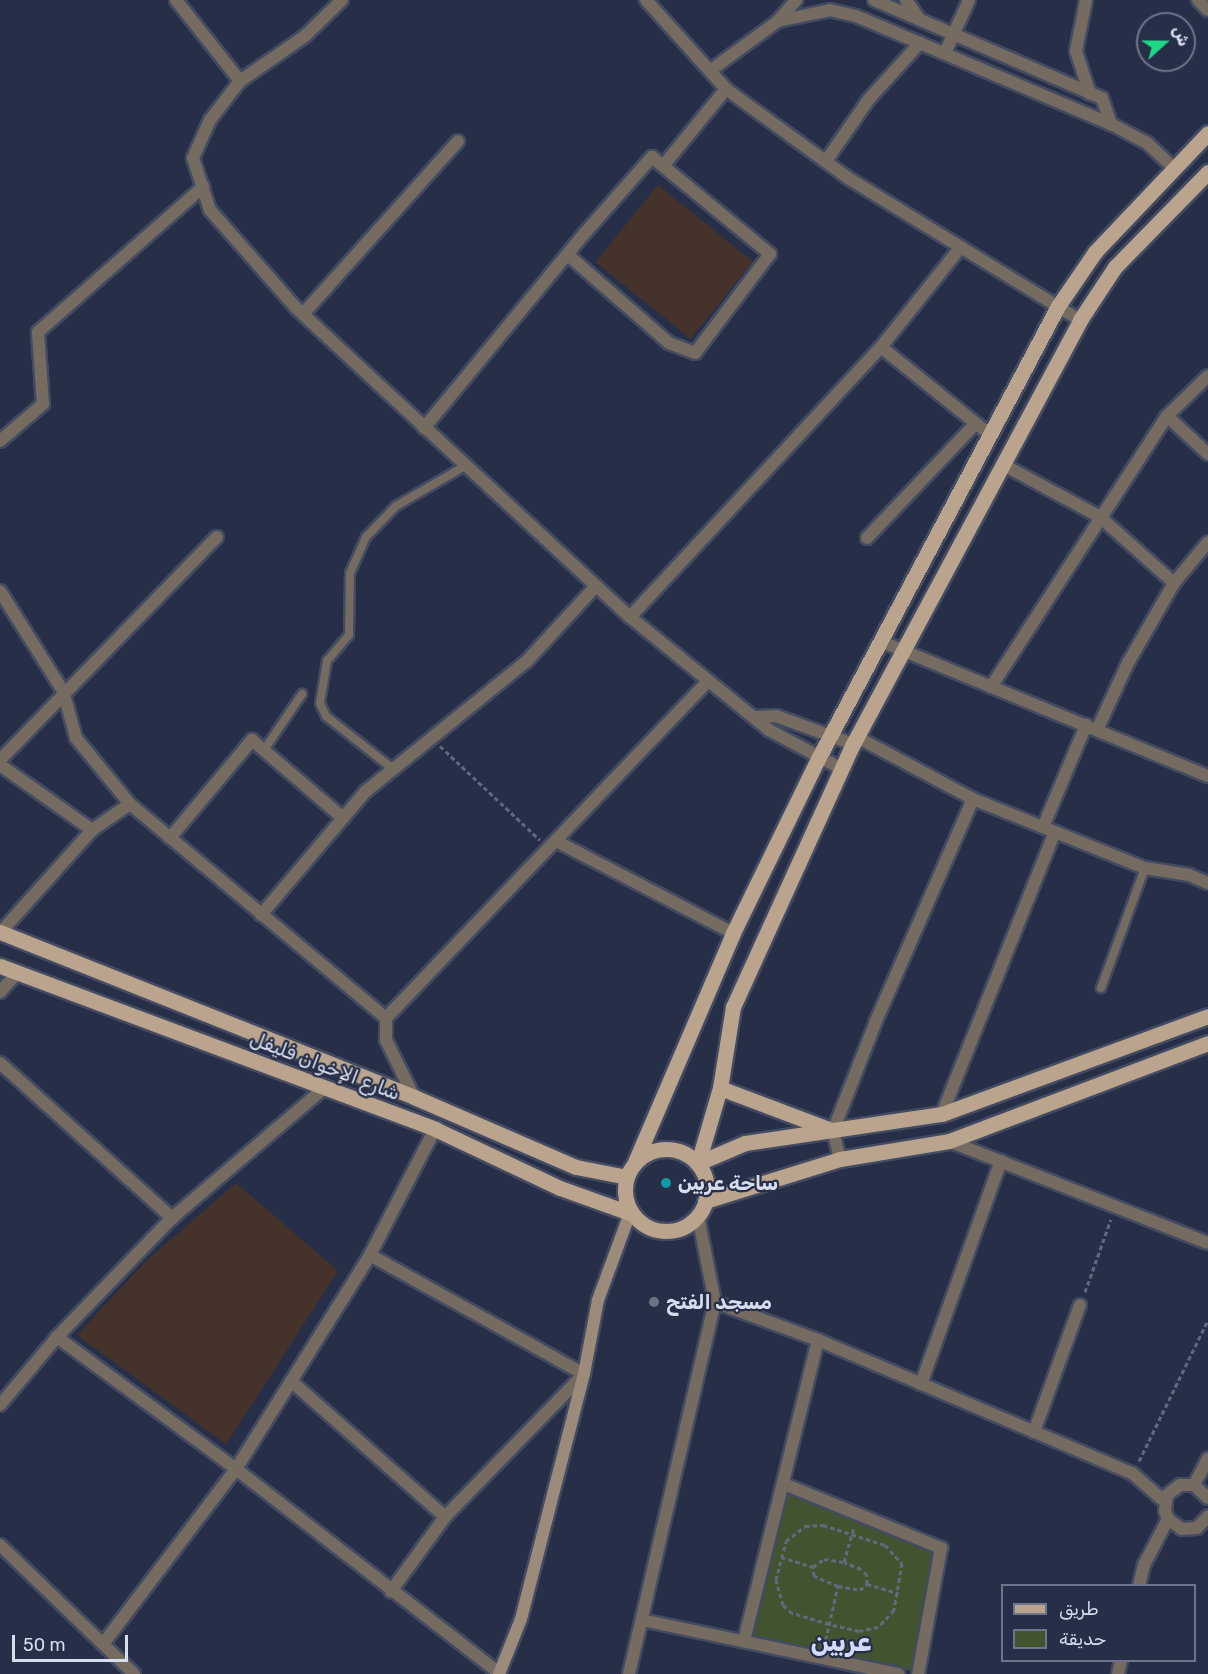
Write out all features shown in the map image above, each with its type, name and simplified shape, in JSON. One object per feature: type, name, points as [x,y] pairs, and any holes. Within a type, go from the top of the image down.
[{"type":"main road","points":[[499,1673],[521,1618],[584,1374],[598,1300],[630,1213],[626,1197],[627,1177],[733,933],[819,757],[988,433],[1058,306],[1095,252],[1208,134]]},
{"type":"main road","points":[[698,1163],[720,1088],[733,1007],[790,874],[855,740],[1080,320],[1115,267],[1208,172]]},
{"type":"main road","name":"شارع الإخوان فليفل","points":[[0,932],[414,1097],[576,1167],[627,1177]]},
{"type":"main road","name":"شارع الإخوان فليفل","points":[[0,966],[435,1130],[579,1196],[630,1213]]},
{"type":"main road","points":[[698,1163],[745,1143],[942,1114],[1208,1016]]},
{"type":"main road","points":[[705,1201],[840,1159],[949,1141],[1208,1043]]},
{"type":"main road","points":[[720,1088],[834,1131]]},
{"type":"main road","points":[[630,1213],[655,1229],[670,1231],[684,1227],[698,1216],[705,1201],[705,1175],[698,1163],[679,1150],[663,1148],[648,1152],[635,1162]]},
{"type":"street","points":[[176,0],[240,81]]},
{"type":"street","points":[[342,0],[305,36],[240,81],[210,120],[193,158],[210,210],[303,314],[630,617],[707,682],[757,717],[769,730],[842,769]]},
{"type":"street","points":[[646,0],[726,88],[826,162],[960,248],[1080,320]]},
{"type":"street","points":[[711,70],[778,21],[796,0]]},
{"type":"street","points":[[874,0],[1102,98],[1111,124]]},
{"type":"street","points":[[906,0],[919,18]]},
{"type":"street","points":[[945,53],[969,0]]},
{"type":"street","points":[[1086,0],[1076,51],[1090,94]]},
{"type":"street","points":[[1198,0],[1208,10]]},
{"type":"street","points":[[778,21],[830,10],[920,43],[1111,124],[1147,144],[1174,168]]},
{"type":"street","points":[[826,162],[869,99],[920,43]]},
{"type":"street","points":[[663,166],[726,88]]},
{"type":"street","points":[[303,314],[458,141]]},
{"type":"street","points":[[424,428],[568,255],[652,157],[770,254],[695,353],[669,343],[568,255]]},
{"type":"street","points":[[0,441],[43,404],[38,332],[202,187]]},
{"type":"street","points":[[630,617],[881,347],[960,248]]},
{"type":"street","points":[[881,347],[988,433]]},
{"type":"street","points":[[991,687],[1167,416],[1208,376]]},
{"type":"street","points":[[1167,416],[1208,454]]},
{"type":"street","points":[[867,538],[976,423]]},
{"type":"street","points":[[1002,465],[1100,517],[1174,583]]},
{"type":"street","points":[[0,760],[63,692],[217,537]]},
{"type":"street","points":[[942,1114],[1049,830],[1092,728],[1174,583],[1208,542]]},
{"type":"street","points":[[261,915],[343,818],[431,736],[527,661],[596,586]]},
{"type":"street","points":[[0,591],[63,692],[76,738],[129,804],[386,1018]]},
{"type":"street","points":[[880,641],[1208,776]]},
{"type":"street","points":[[414,1097],[386,1040],[386,1018],[554,846],[707,682]]},
{"type":"street","points":[[757,717],[776,716],[855,740],[973,799],[1049,830],[1144,868],[1189,875],[1208,883]]},
{"type":"street","points":[[170,838],[252,740],[343,818]]},
{"type":"street","points":[[0,765],[92,830]]},
{"type":"street","points":[[840,1159],[834,1131],[876,1021],[973,799]]},
{"type":"street","points":[[0,932],[92,830],[129,804]]},
{"type":"street","points":[[554,846],[733,933]]},
{"type":"street","points":[[0,992],[17,972]]},
{"type":"street","points":[[0,1064],[172,1218]]},
{"type":"street","points":[[0,1405],[57,1337],[172,1218],[324,1088]]},
{"type":"street","points":[[103,1644],[236,1469],[370,1255],[435,1130]]},
{"type":"street","points":[[949,1141],[1208,1242]]},
{"type":"street","points":[[921,1384],[1001,1161]]},
{"type":"street","points":[[629,1674],[714,1302],[698,1216]]},
{"type":"street","points":[[370,1255],[584,1374],[445,1517],[391,1591]]},
{"type":"street","points":[[714,1302],[818,1340],[1132,1473],[1165,1502]]},
{"type":"street","points":[[1034,1432],[1080,1305]]},
{"type":"street","points":[[57,1337],[236,1469],[499,1673]]},
{"type":"street","points":[[744,1641],[818,1340]]},
{"type":"street","points":[[291,1381],[445,1517]]},
{"type":"street","points":[[1194,1485],[1208,1459]]},
{"type":"street","points":[[784,1484],[941,1548],[918,1674]]},
{"type":"street","points":[[1194,1485],[1208,1498]]},
{"type":"street","points":[[1194,1485],[1172,1489],[1165,1502],[1168,1519],[1174,1526],[1190,1530],[1208,1516]]},
{"type":"street","points":[[1140,1584],[1144,1566],[1168,1519]]},
{"type":"street","points":[[0,1545],[134,1674]]},
{"type":"street","points":[[642,1620],[898,1674]]},
{"type":"lane","points":[[393,769],[326,716],[320,703],[327,662],[349,635],[350,573],[366,537],[396,506],[465,466]]},
{"type":"lane","points":[[264,750],[302,694]]},
{"type":"lane","points":[[1101,988],[1144,868]]},
{"type":"path","points":[[431,736],[554,846]]},
{"type":"path","points":[[1080,1305],[1116,1206]]},
{"type":"path","points":[[1132,1473],[1208,1320]]},
{"type":"path","points":[[844,1562],[858,1515]]},
{"type":"path","points":[[823,1525],[852,1532],[896,1552],[902,1563],[899,1593],[894,1610],[878,1627],[859,1631],[792,1613],[783,1605],[776,1580],[781,1557],[786,1541],[805,1526],[823,1525]]},
{"type":"path","points":[[781,1557],[813,1567]]},
{"type":"path","points":[[824,1559],[844,1562],[861,1569],[867,1575],[867,1584],[860,1590],[838,1586],[814,1576],[813,1567],[824,1559]]},
{"type":"path","points":[[867,1584],[899,1593]]},
{"type":"path","points":[[821,1658],[838,1586]]},
{"type":"shaded area","points":[[658,185],[753,262],[691,339],[596,262]]},
{"type":"shaded area","points":[[236,1183],[338,1271],[226,1444],[77,1335],[144,1263]]},
{"type":"green space","points":[[788,1494],[934,1552],[912,1671],[752,1636]]},
{"type":"place","name":"ساحة عربين","points":[[666,1183]]},
{"type":"place","name":"مسجد الفتح","points":[[654,1302]]},
{"type":"district","name":"عربين","points":[[841,1643]]}]
